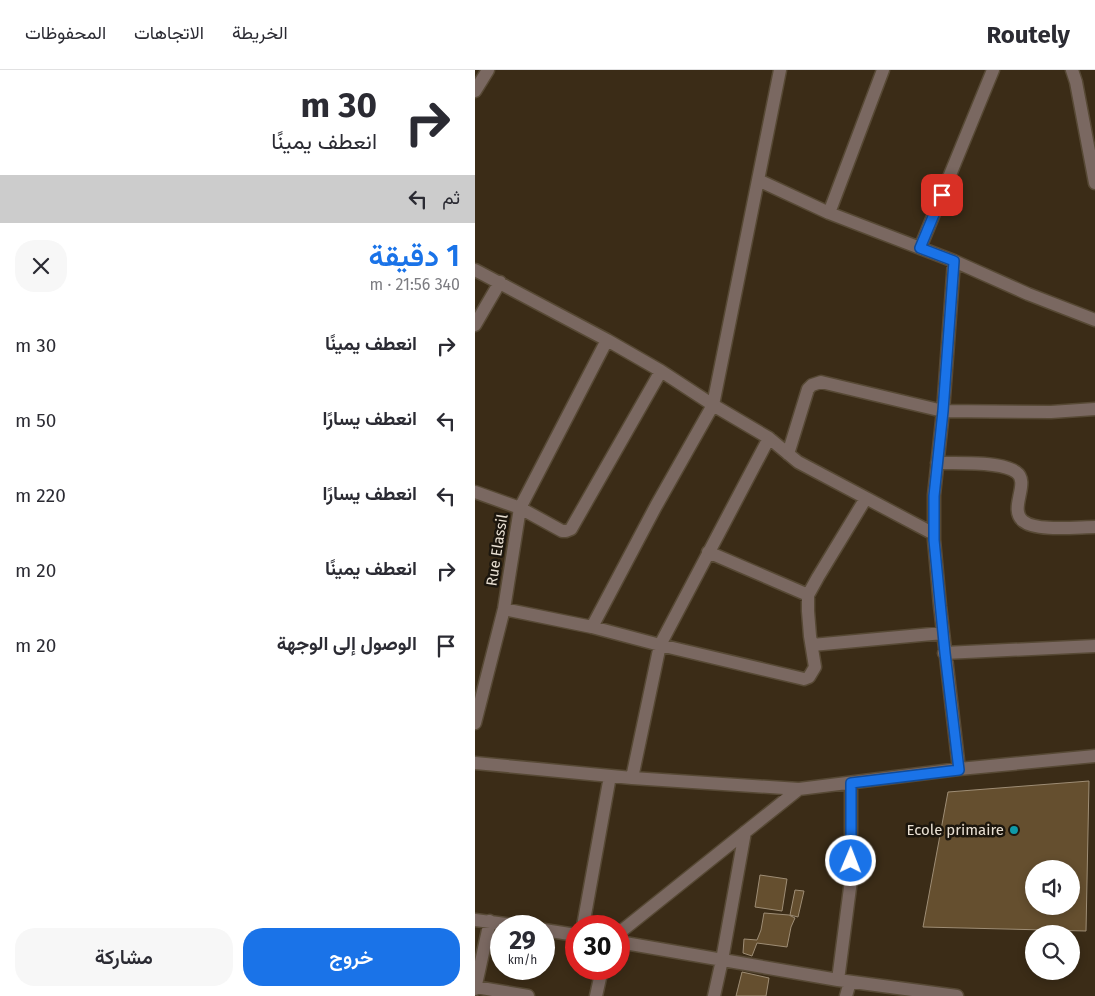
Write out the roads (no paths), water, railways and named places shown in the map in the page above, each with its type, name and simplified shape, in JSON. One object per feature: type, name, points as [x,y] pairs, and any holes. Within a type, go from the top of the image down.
[{"type":"street","points":[[475,91],[488,70]]},
{"type":"street","points":[[592,627],[656,506],[713,405],[780,70]]},
{"type":"street","points":[[829,213],[883,70]]},
{"type":"street","points":[[920,248],[993,70]]},
{"type":"street","points":[[1072,70],[1076,82],[1095,183]]},
{"type":"street","points":[[758,180],[829,213],[954,261],[1028,294],[1095,320]]},
{"type":"street","points":[[954,261],[943,411],[934,496],[934,534],[945,653],[959,770]]},
{"type":"street","points":[[475,270],[661,370],[713,405],[769,438],[806,466],[934,534]]},
{"type":"street","points":[[475,325],[500,282]]},
{"type":"street","name":"Rue Elassil","points":[[475,723],[504,609],[520,508],[607,340]]},
{"type":"street","points":[[475,492],[520,508],[561,531],[566,532],[571,529],[661,370]]},
{"type":"street","points":[[789,454],[808,390],[812,385],[821,382],[943,411],[1051,412],[1095,409]]},
{"type":"street","points":[[632,778],[660,645],[769,438]]},
{"type":"street","points":[[937,463],[988,464],[1007,467],[1017,472],[1021,478],[1017,512],[1021,520],[1028,525],[1050,528],[1095,527]]},
{"type":"street","points":[[504,609],[592,627],[804,679],[809,677],[815,668],[808,611],[808,595],[867,498]]},
{"type":"street","points":[[708,552],[808,595]]},
{"type":"street","points":[[812,645],[943,633]]},
{"type":"street","points":[[945,653],[1095,646]]},
{"type":"street","points":[[475,763],[632,778],[799,789],[1095,756]]},
{"type":"street","points":[[585,915],[611,776]]},
{"type":"street","points":[[846,996],[844,981],[851,880],[851,783]]},
{"type":"street","points":[[630,924],[799,789]]},
{"type":"street","points":[[714,996],[745,832]]},
{"type":"street","points":[[475,920],[489,921],[475,988],[528,996]]},
{"type":"street","points":[[630,944],[844,981],[957,996]]},
{"type":"street","points":[[596,996],[600,980]]},
{"type":"place","name":"Ecole primaire","points":[[1014,830]]}]
